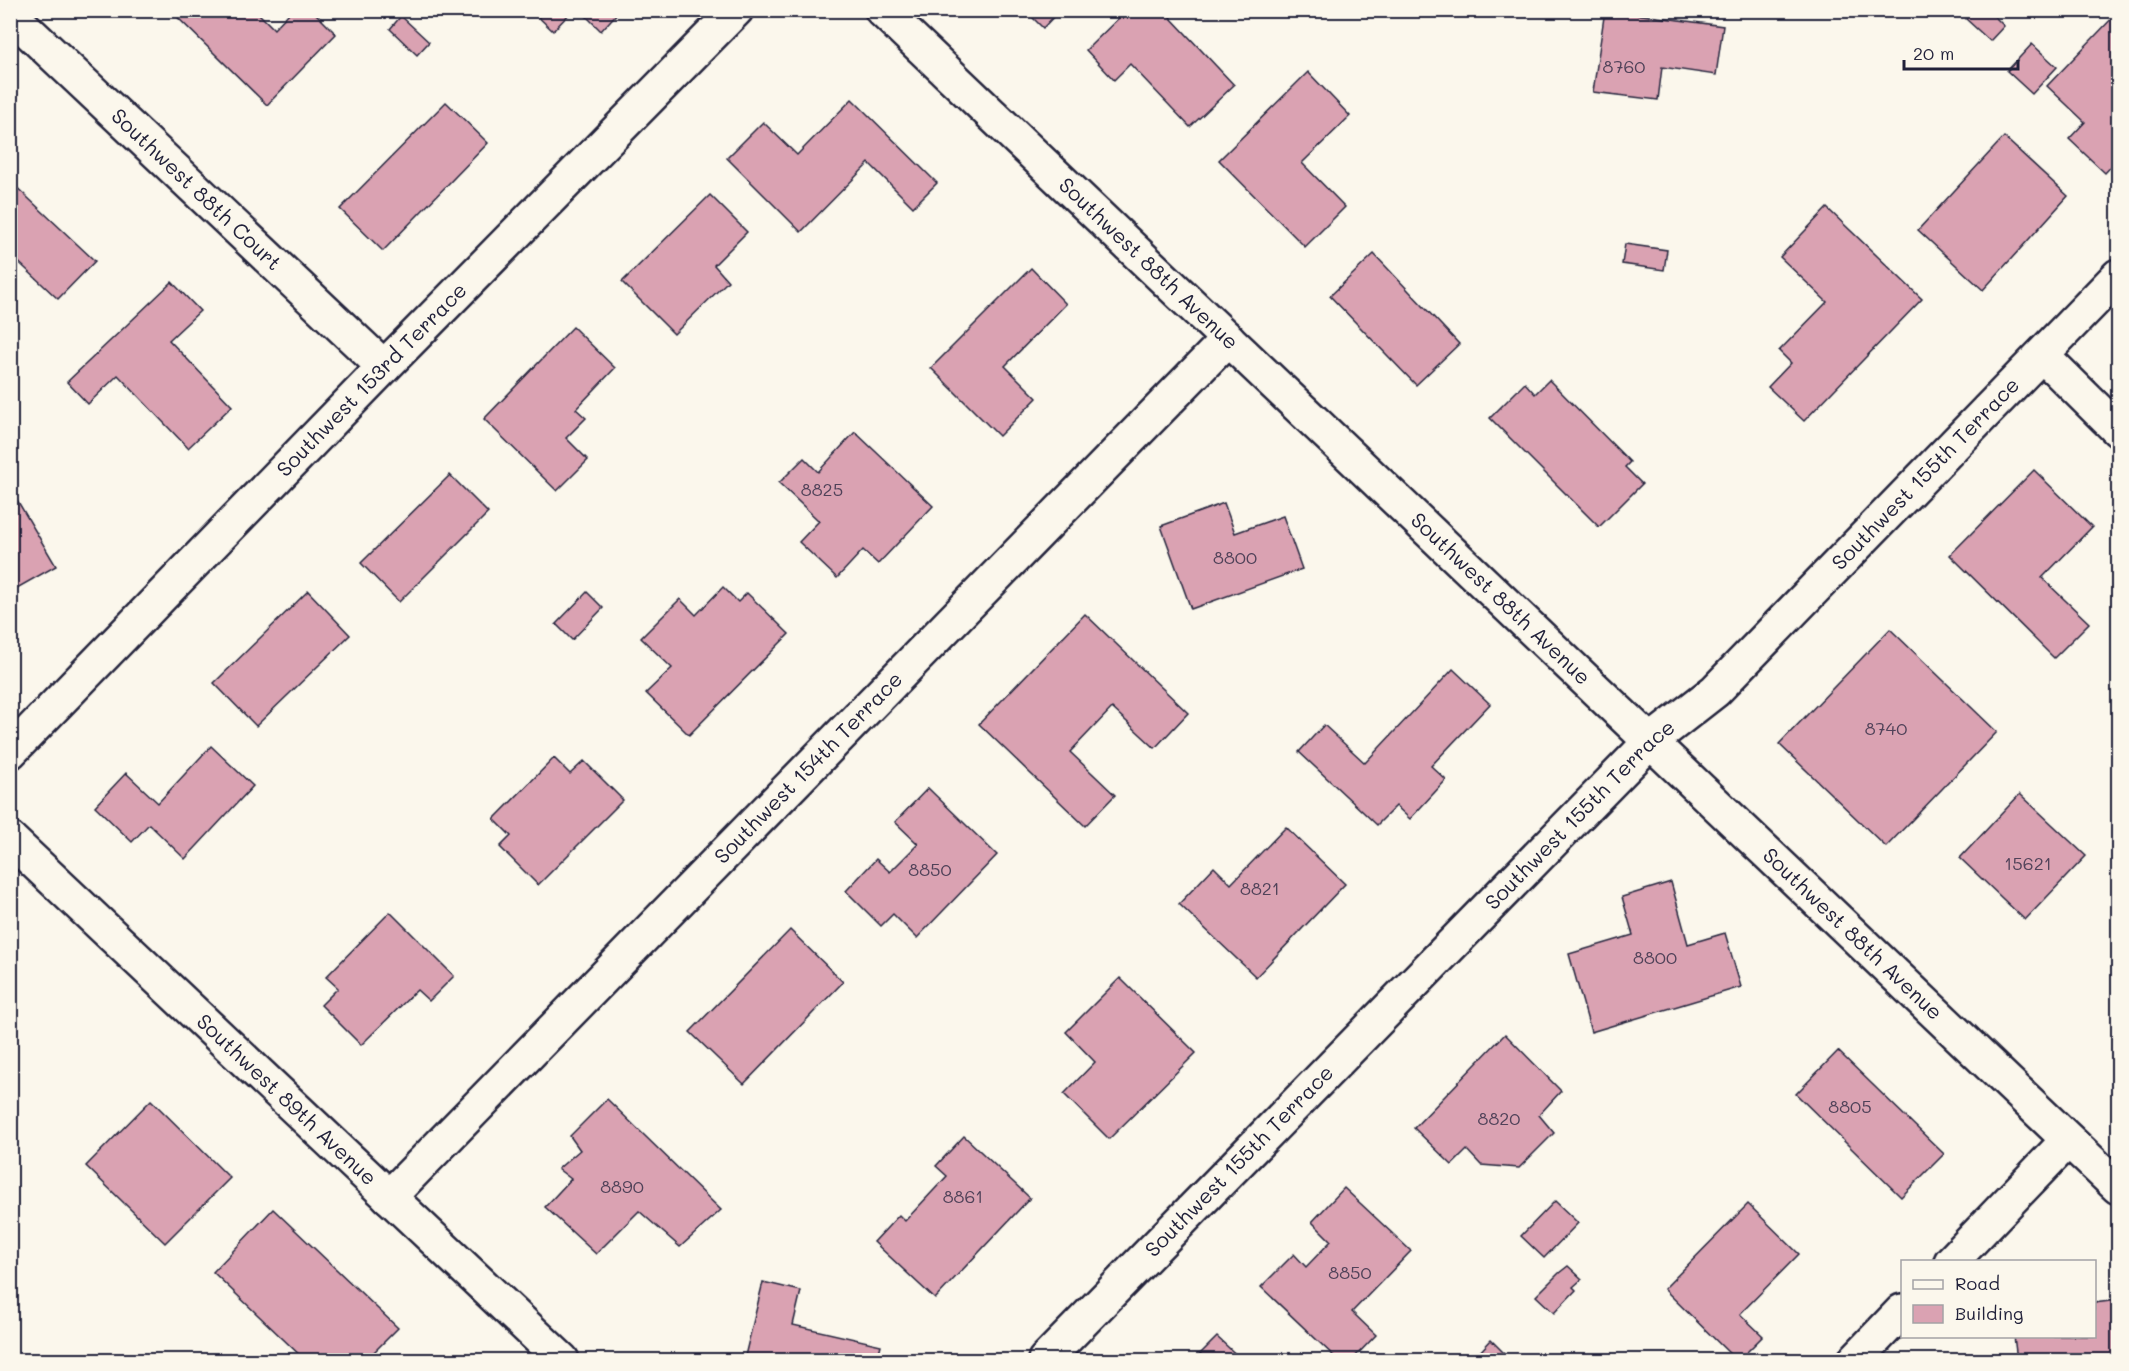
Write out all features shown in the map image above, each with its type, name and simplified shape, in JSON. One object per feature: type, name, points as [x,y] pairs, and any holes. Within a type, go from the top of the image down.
[{"type":"street","name":"Southwest 153rd Terrace","points":[[10,752],[384,367],[736,10]]},
{"type":"street","name":"Southwest 88th Avenue","points":[[882,10],[2118,1187]]},
{"type":"street","name":"Southwest 88th Court","points":[[10,14],[384,367]]},
{"type":"street","name":"Southwest 155th Terrace","points":[[1045,1360],[1651,741],[1715,691],[2118,276]]},
{"type":"street","name":"Southwest 154th Terrace","points":[[389,1197],[1228,339]]},
{"type":"street","points":[[2042,355],[2118,430]]},
{"type":"street","name":"Southwest 89th Avenue","points":[[10,839],[562,1360]]},
{"type":"street","points":[[1953,1260],[2068,1140]]},
{"type":"street","points":[[1855,1360],[1901,1312]]},
{"type":"building","points":[[170,10],[255,10],[274,29],[292,10],[312,10],[336,34],[267,105]]},
{"type":"building","points":[[531,10],[573,10],[553,31]]},
{"type":"building","points":[[580,10],[620,10],[601,31]]},
{"type":"building","points":[[1025,10],[1060,10],[1043,28]]},
{"type":"building","points":[[1127,10],[1177,10],[1170,17],[1234,85],[1190,127],[1130,64],[1114,80],[1086,50]]},
{"type":"building","points":[[1605,10],[1723,26],[1716,75],[1662,67],[1658,100],[1593,92]]},
{"type":"building","points":[[1974,10],[1988,10],[2004,26],[1990,41],[1966,19]]},
{"type":"building","points":[[2118,12],[2118,100],[2115,104],[2118,107],[2118,159],[2105,173],[2069,139],[2085,122],[2047,86]]},
{"type":"building","points":[[401,16],[429,42],[417,55],[390,29]]},
{"type":"building","points":[[2032,44],[2057,67],[2032,94],[2007,71]]},
{"type":"building","points":[[1308,72],[1350,116],[1302,163],[1345,207],[1305,247],[1219,160]]},
{"type":"building","points":[[852,99],[937,183],[913,207],[869,163],[801,232],[727,158],[763,122],[797,155]]},
{"type":"building","points":[[446,102],[488,143],[383,251],[340,209]]},
{"type":"building","points":[[2004,137],[2068,196],[1983,290],[1918,230]]},
{"type":"building","points":[[10,181],[95,261],[58,299],[10,254]]},
{"type":"building","points":[[710,195],[747,232],[714,265],[728,281],[674,334],[622,282]]},
{"type":"building","points":[[1827,208],[1922,299],[1804,421],[1768,387],[1791,363],[1779,351],[1827,302],[1780,257]]},
{"type":"building","points":[[1625,244],[1667,250],[1664,270],[1622,264]]},
{"type":"building","points":[[1374,254],[1459,344],[1416,385],[1330,296]]},
{"type":"building","points":[[1031,268],[1066,304],[1005,366],[1037,398],[999,436],[931,368]]},
{"type":"building","points":[[172,282],[200,311],[169,340],[232,406],[188,448],[118,375],[88,404],[67,382]]},
{"type":"building","points":[[573,327],[615,368],[576,409],[586,418],[566,438],[588,460],[557,491],[484,419]]},
{"type":"building","points":[[1549,380],[1630,462],[1625,467],[1642,484],[1599,527],[1490,418],[1525,383],[1535,394]]},
{"type":"building","points":[[855,432],[933,506],[878,564],[863,550],[837,578],[799,542],[819,521],[779,483],[804,458],[818,472]]},
{"type":"building","points":[[2034,470],[2092,527],[2042,578],[2089,623],[2054,658],[1950,555]]},
{"type":"building","points":[[450,475],[488,513],[399,602],[361,563]]},
{"type":"building","points":[[10,488],[56,566],[10,592]]},
{"type":"building","points":[[1224,503],[1235,533],[1283,516],[1302,569],[1191,609],[1161,526]]},
{"type":"building","points":[[723,587],[738,602],[747,593],[789,634],[689,735],[646,693],[672,668],[641,638],[680,599],[696,615]]},
{"type":"building","points":[[308,591],[350,635],[256,726],[214,683]]},
{"type":"building","points":[[587,592],[603,608],[572,640],[556,624]]},
{"type":"building","points":[[1085,614],[1188,713],[1155,748],[1112,708],[1070,752],[1115,795],[1085,826],[979,724]]},
{"type":"building","points":[[1890,629],[1997,732],[1886,847],[1779,744]]},
{"type":"building","points":[[1453,669],[1490,704],[1431,766],[1446,780],[1410,819],[1396,806],[1377,825],[1299,752],[1324,725],[1365,763]]},
{"type":"building","points":[[211,746],[253,786],[185,859],[149,824],[132,842],[95,806],[126,773],[158,803]]},
{"type":"building","points":[[554,758],[570,774],[584,761],[623,800],[538,885],[500,847],[511,836],[494,819]]},
{"type":"building","points":[[928,788],[997,855],[917,938],[893,914],[881,926],[846,891],[876,859],[890,872],[918,844],[895,822]]},
{"type":"building","points":[[2020,794],[2086,856],[2025,920],[1960,858]]},
{"type":"building","points":[[1286,827],[1345,884],[1256,977],[1179,904],[1214,867],[1231,884]]},
{"type":"building","points":[[1671,882],[1688,944],[1725,933],[1741,987],[1591,1032],[1569,954],[1633,935],[1622,897]]},
{"type":"building","points":[[390,912],[454,976],[429,1001],[417,990],[361,1045],[321,1005],[338,988],[326,977]]},
{"type":"building","points":[[790,930],[843,982],[744,1084],[690,1032]]},
{"type":"building","points":[[1120,978],[1196,1053],[1109,1139],[1064,1094],[1095,1062],[1066,1032]]},
{"type":"building","points":[[1505,1034],[1561,1091],[1539,1115],[1554,1133],[1519,1168],[1481,1165],[1467,1150],[1452,1165],[1414,1128]]},
{"type":"building","points":[[1838,1051],[1944,1154],[1901,1197],[1796,1094]]},
{"type":"building","points":[[607,1099],[721,1210],[680,1247],[639,1211],[596,1254],[545,1207],[571,1179],[558,1169],[580,1150],[570,1136]]},
{"type":"building","points":[[151,1100],[230,1178],[165,1243],[86,1166]]},
{"type":"building","points":[[964,1136],[1030,1198],[935,1299],[874,1242],[899,1215],[905,1221],[947,1176],[936,1166]]},
{"type":"building","points":[[1344,1188],[1411,1251],[1352,1312],[1376,1335],[1352,1360],[1338,1360],[1261,1287],[1294,1254],[1306,1267],[1331,1241],[1312,1222]]},
{"type":"building","points":[[1555,1201],[1578,1223],[1544,1258],[1521,1236]]},
{"type":"building","points":[[1748,1204],[1799,1254],[1740,1314],[1763,1336],[1739,1360],[1736,1360],[1664,1289]]},
{"type":"building","points":[[273,1209],[398,1328],[366,1360],[305,1360],[213,1272]]},
{"type":"building","points":[[1568,1266],[1582,1279],[1573,1287],[1576,1290],[1554,1313],[1536,1296]]},
{"type":"building","points":[[763,1282],[801,1291],[793,1325],[881,1345],[877,1360],[744,1360]]},
{"type":"building","points":[[2118,1300],[2118,1358],[2108,1360],[2017,1360],[2014,1338],[2096,1338],[2096,1303]]},
{"type":"building","points":[[1217,1337],[1242,1360],[1194,1360]]},
{"type":"building","points":[[1491,1340],[1510,1359],[1484,1360],[1478,1354]]}]
